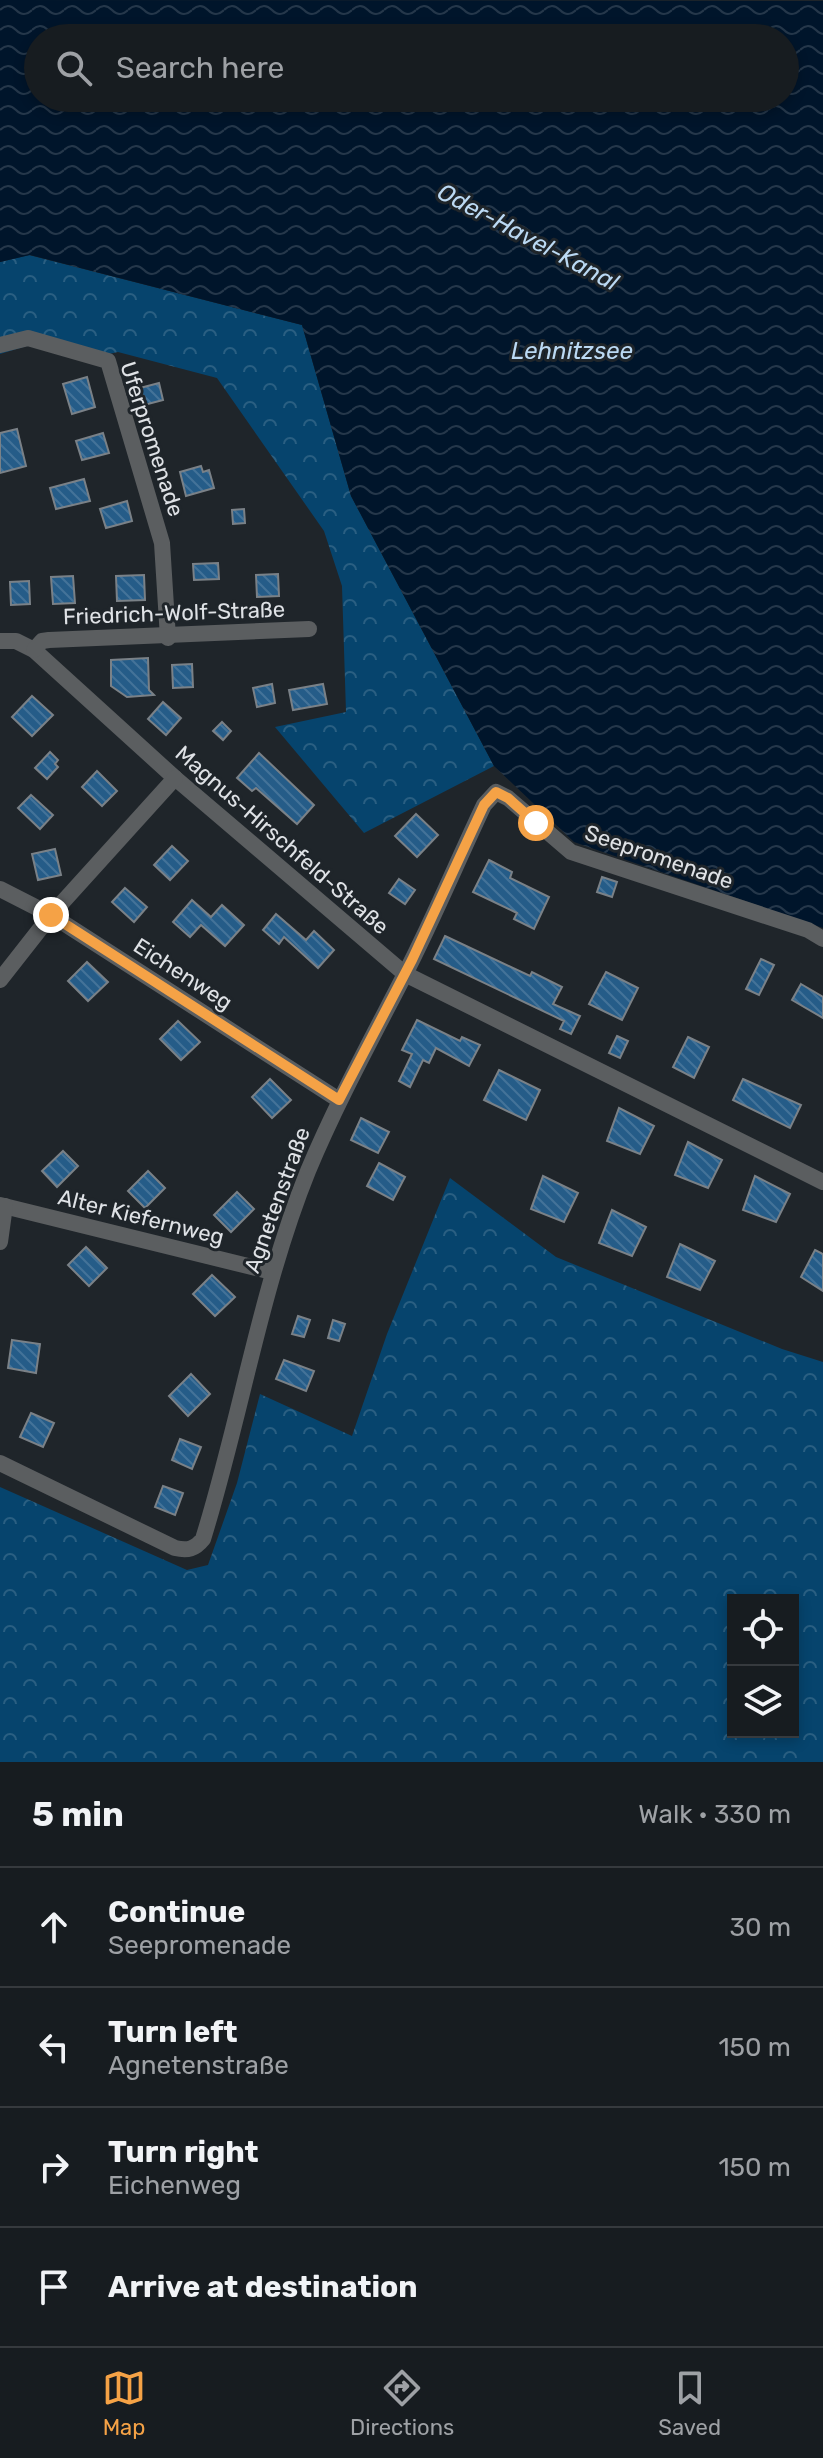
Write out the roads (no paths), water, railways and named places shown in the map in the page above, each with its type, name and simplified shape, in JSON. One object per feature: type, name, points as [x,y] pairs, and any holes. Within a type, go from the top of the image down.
[{"type":"street","name":"Uferpromenade","points":[[0,345],[28,338],[108,361],[162,543],[168,638]]},
{"type":"street","name":"Friedrich-Wolf-Straße","points":[[0,641],[16,641],[34,650],[42,641],[168,638],[309,629]]},
{"type":"street","name":"Magnus-Hirschfeld-Straße","points":[[34,650],[175,778],[405,974],[823,1182]]},
{"type":"street","points":[[0,980],[51,915],[175,778]]},
{"type":"street","name":"Agnetenstraße","points":[[0,1463],[175,1548],[187,1550],[197,1547],[203,1539],[224,1473],[272,1272],[308,1173],[339,1100],[405,974],[484,805],[496,792]]},
{"type":"street","name":"Seepromenade","points":[[496,792],[508,798],[571,852],[808,930],[823,939]]},
{"type":"street","name":"Eichenweg","points":[[0,889],[51,915],[339,1100]]},
{"type":"street","points":[[0,1242],[2,1206]]},
{"type":"street","name":"Alter Kiefernweg","points":[[2,1206],[272,1272]]},
{"type":"water","name":"Lehnitzsee","points":[[0,0],[823,1],[823,928],[574,842],[494,766],[351,496],[302,325],[30,255],[0,262]]},
{"type":"water label","name":"Oder-Havel-Kanal","points":[[528,237]]}]
